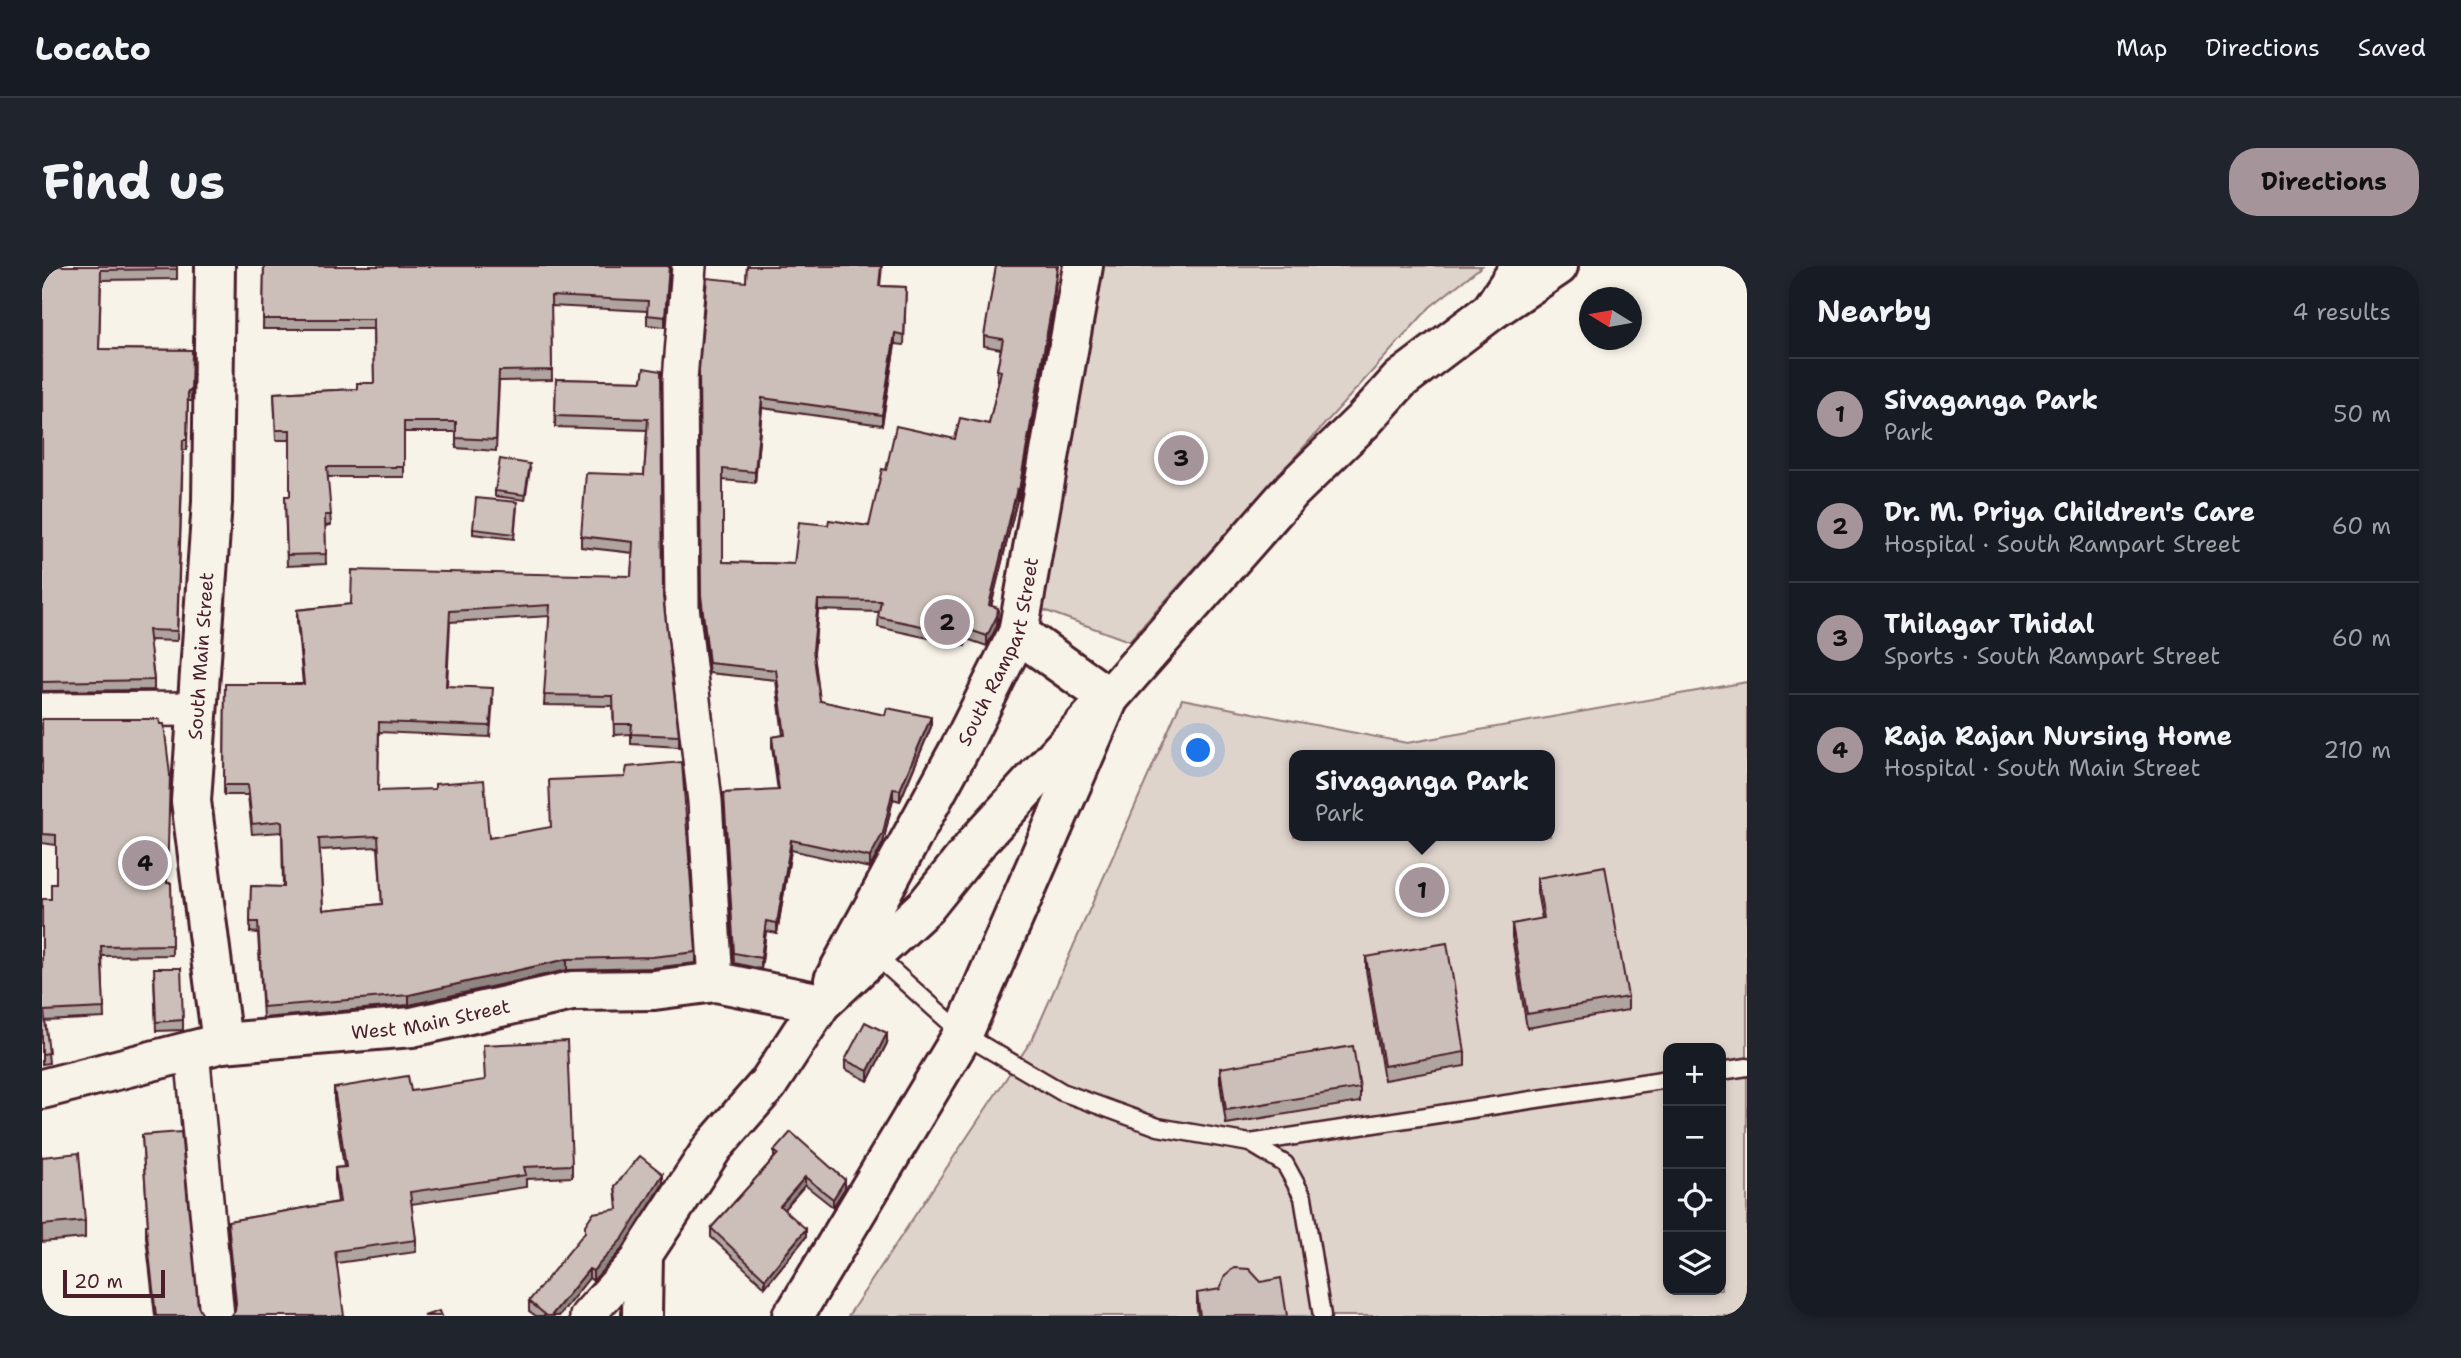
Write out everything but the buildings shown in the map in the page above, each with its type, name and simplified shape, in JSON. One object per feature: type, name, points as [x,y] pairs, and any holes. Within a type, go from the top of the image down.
[{"type":"street","name":"South Main Street","points":[[207,1047],[191,801],[212,502],[215,266]]},
{"type":"street","points":[[688,266],[680,380],[682,607],[705,801],[716,982]]},
{"type":"street","name":"South Rampart Street","points":[[821,1003],[965,739],[1018,633],[1083,266]]},
{"type":"street","points":[[1490,311],[1521,266]]},
{"type":"street","points":[[587,1316],[643,1254],[713,1147],[768,1084],[821,1003],[926,906],[979,840],[1109,698],[1292,490],[1363,421],[1400,380],[1490,311],[1558,266]]},
{"type":"street","points":[[1018,633],[1109,698]]},
{"type":"street","points":[[792,1316],[963,1034],[1109,698]]},
{"type":"street","points":[[42,710],[198,709]]},
{"type":"street","name":"West Main Street","points":[[42,1089],[207,1047],[412,1027],[572,991],[654,990],[716,982],[821,1003]]},
{"type":"street","points":[[207,1047],[217,1316]]},
{"type":"street","points":[[642,1316],[643,1254]]},
{"type":"lane","points":[[875,955],[963,1034],[1062,1092],[1158,1127],[1250,1143],[1663,1080]]},
{"type":"lane","points":[[1726,1070],[1747,1067]]},
{"type":"lane","points":[[1250,1143],[1285,1164],[1304,1197],[1322,1316]]},
{"type":"shaded area","points":[[1095,266],[1482,266],[1430,307],[1129,641],[1041,609]]},
{"type":"shaded area","points":[[1747,682],[1747,1316],[848,1316],[1033,1038],[1182,699],[1407,743]]},
{"type":"place","name":"Thilagar Thidal","points":[[1181,458]]},
{"type":"place","name":"Dr. M. Priya Children's Care","points":[[947,622]]},
{"type":"place","name":"Raja Rajan Nursing Home","points":[[145,863]]},
{"type":"place","name":"Sivaganga Park","points":[[1422,890]]}]
